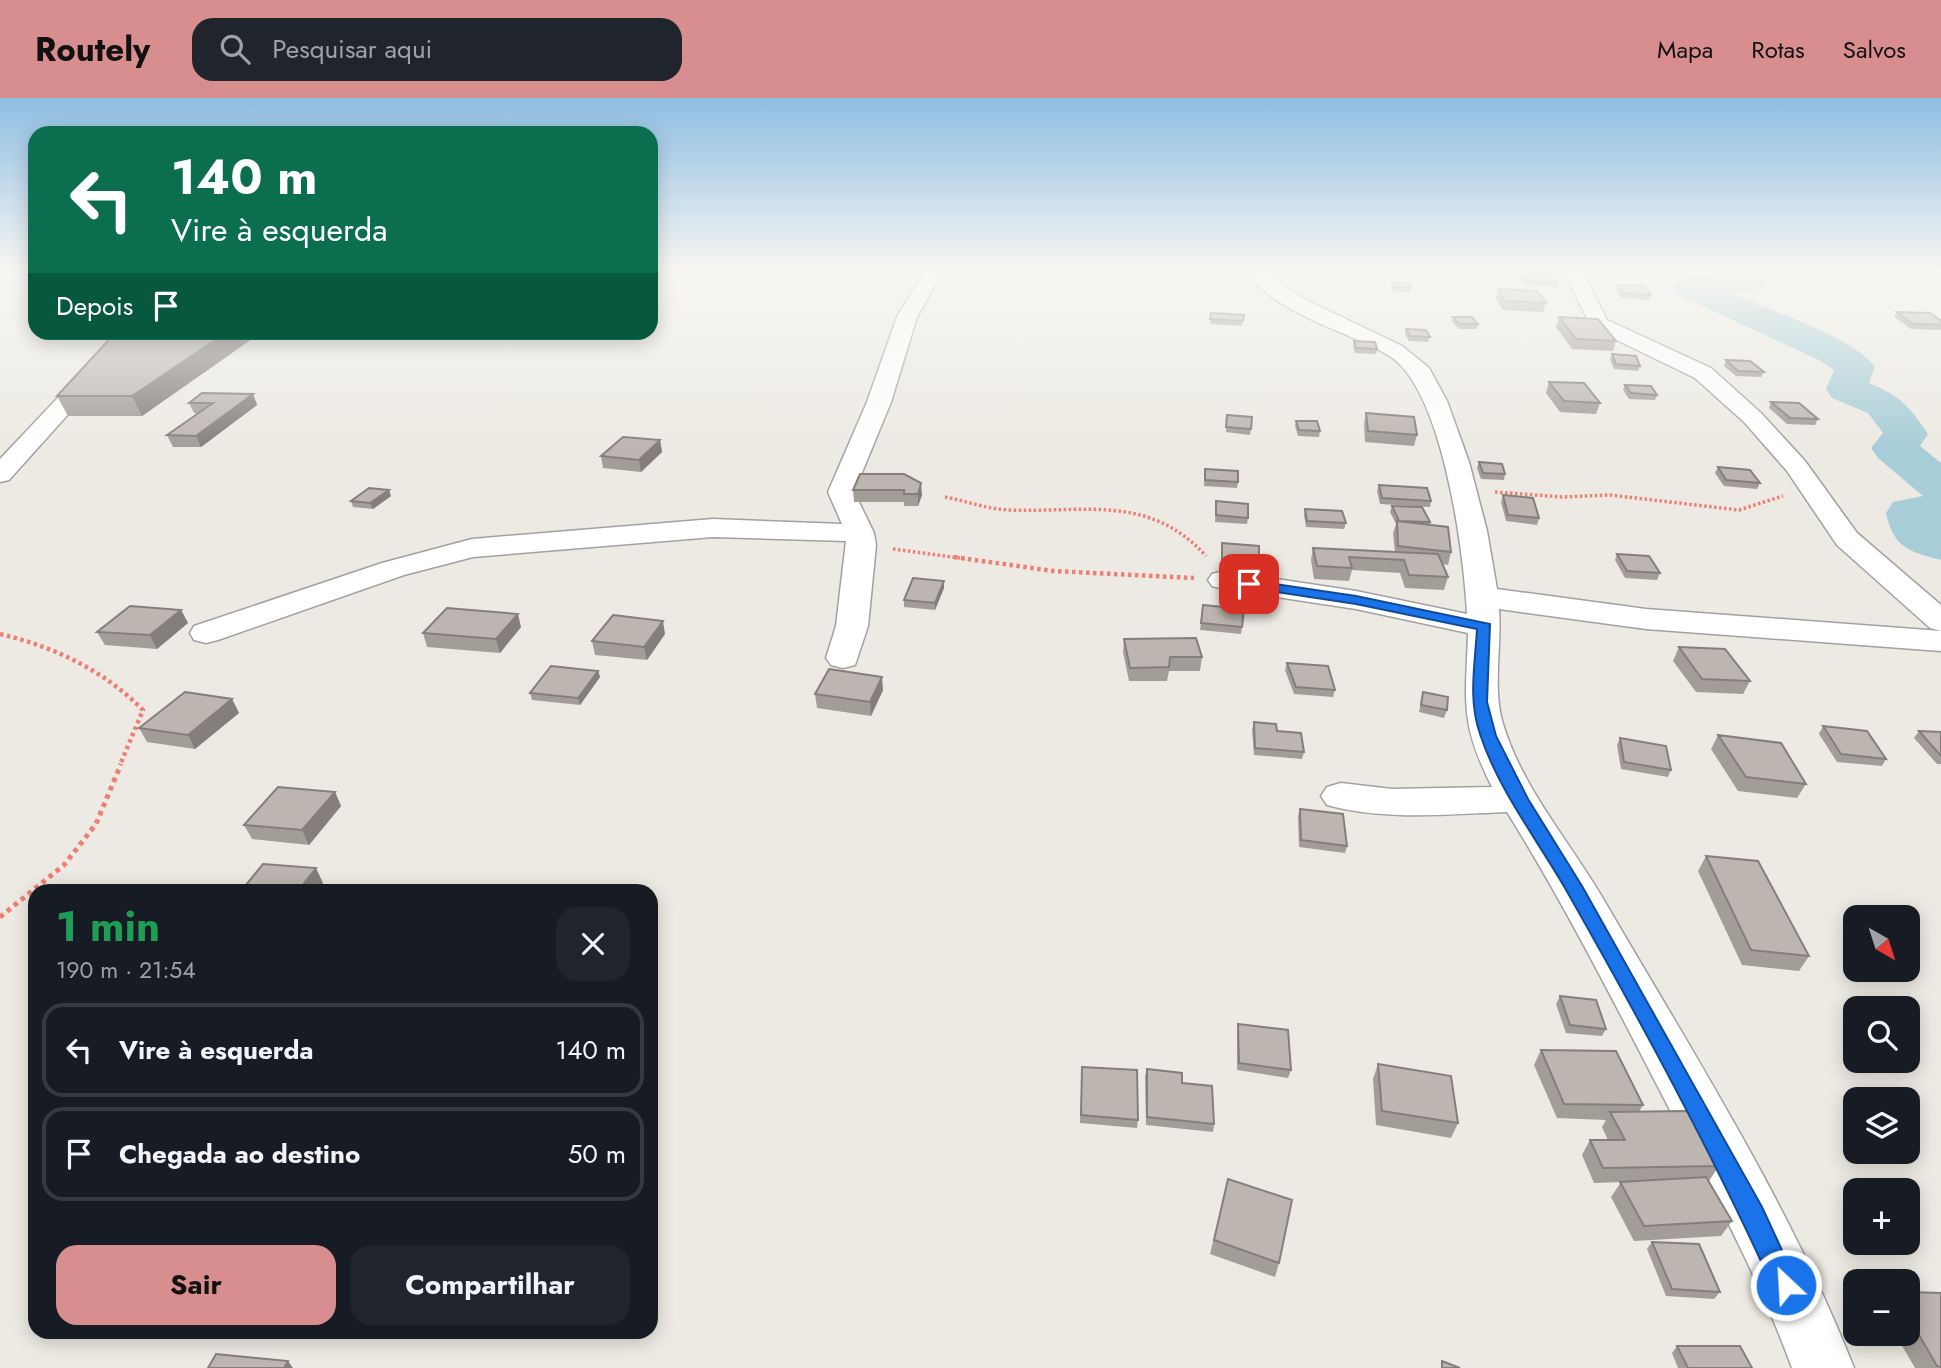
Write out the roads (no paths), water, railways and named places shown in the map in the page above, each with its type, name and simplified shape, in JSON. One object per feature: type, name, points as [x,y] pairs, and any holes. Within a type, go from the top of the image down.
[{"type":"street","points":[[843,658],[852,626],[860,539],[841,492],[894,362],[903,331]]},
{"type":"street","points":[[1354,331],[1409,359],[1422,374],[1436,403],[1462,488],[1484,612],[1479,702],[1488,736],[1520,799],[1573,886],[1753,1215],[1823,1368]]},
{"type":"street","points":[[1614,331],[1703,373],[1753,418],[1819,497],[1855,547],[1941,621]]},
{"type":"street","points":[[0,474],[125,340]]},
{"type":"street","points":[[206,633],[393,569],[472,548],[713,528],[860,539]]},
{"type":"street","points":[[1223,580],[1356,600],[1484,612],[1646,619],[1941,641]]},
{"type":"street","points":[[1342,796],[1405,803],[1520,799]]},
{"type":"waterway","points":[[1787,331],[1835,353],[1855,367],[1847,389],[1883,404],[1906,434],[1894,448],[1941,487]]},
{"type":"waterway","points":[[1941,509],[1911,513],[1916,532],[1941,544]]}]
